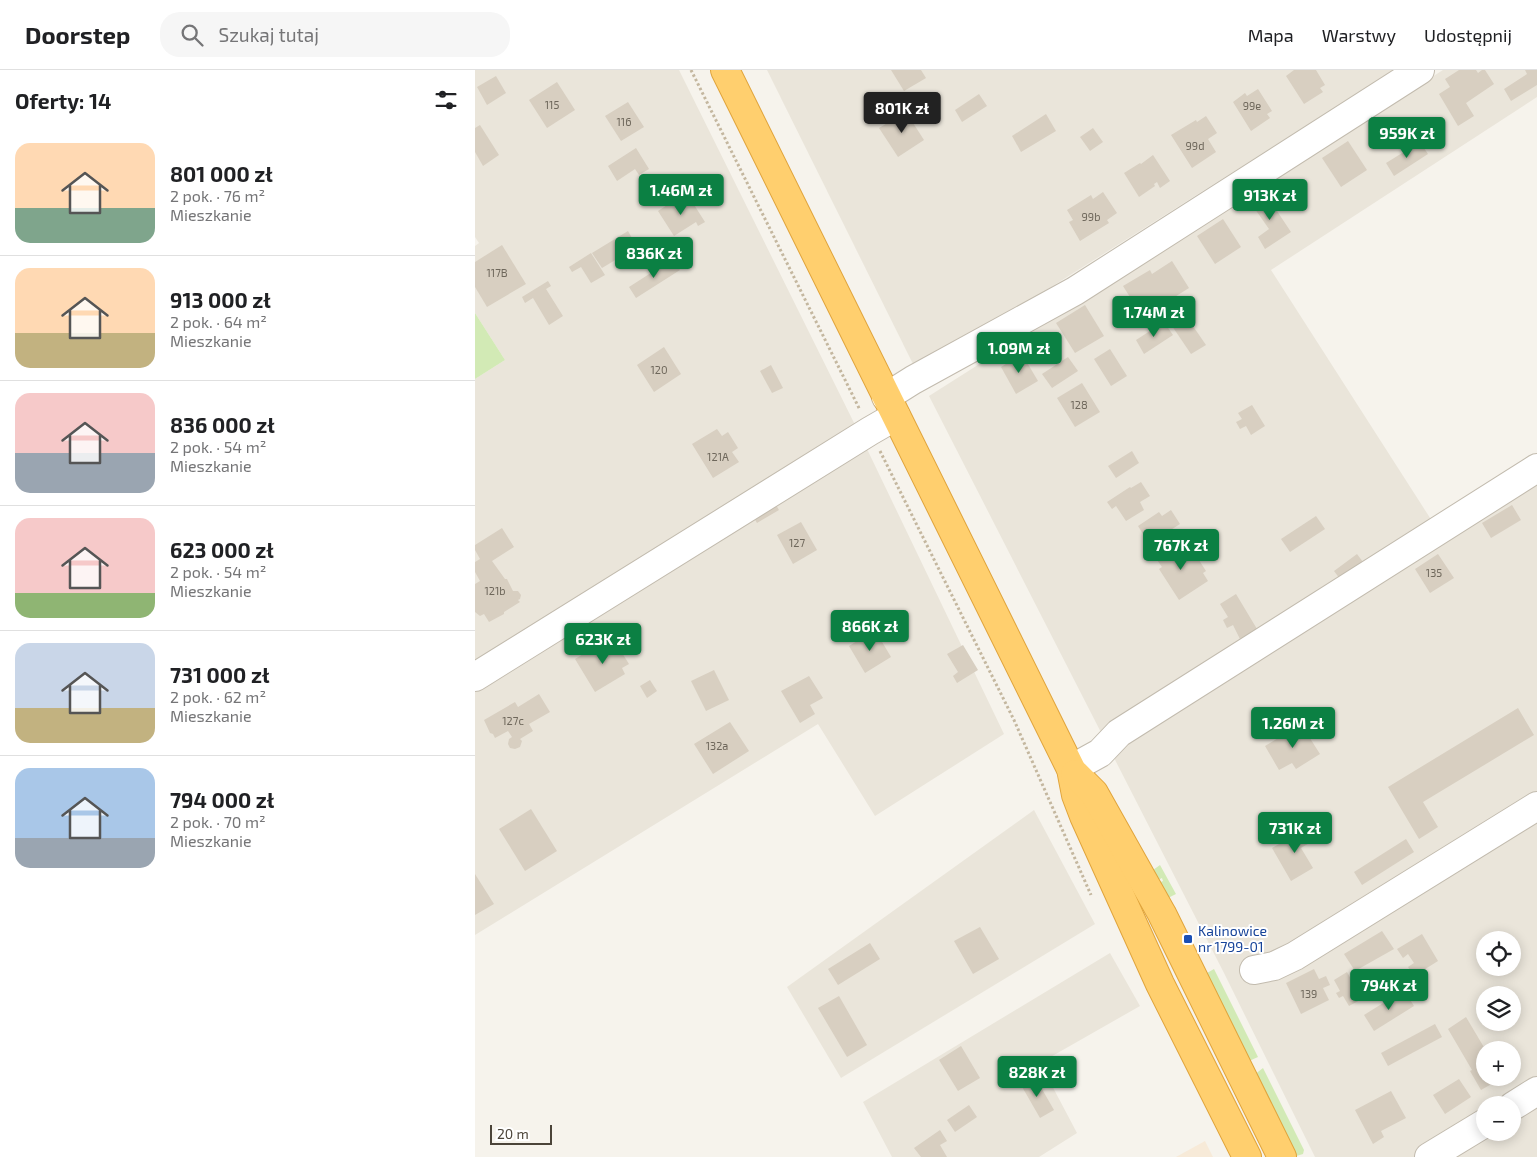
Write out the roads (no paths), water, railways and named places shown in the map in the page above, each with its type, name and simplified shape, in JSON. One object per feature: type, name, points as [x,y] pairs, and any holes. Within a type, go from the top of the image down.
[{"type":"highway","points":[[725,70],[1071,769],[1076,795],[1084,816],[1139,938],[1247,1157]]},
{"type":"highway","points":[[1071,769],[1094,793],[1162,914],[1282,1157]]},
{"type":"street","points":[[475,677],[870,430],[913,380],[1075,291],[1420,70]]},
{"type":"street","points":[[1071,769],[1100,753],[1119,733],[1537,468]]},
{"type":"street","points":[[1254,970],[1275,966],[1295,956],[1537,806]]},
{"type":"street","points":[[1521,1101],[1537,1091]]},
{"type":"street","points":[[1429,1157],[1476,1128]]},
{"type":"place","name":"Kalinowice nr 1799-01","points":[[1188,939]]}]
